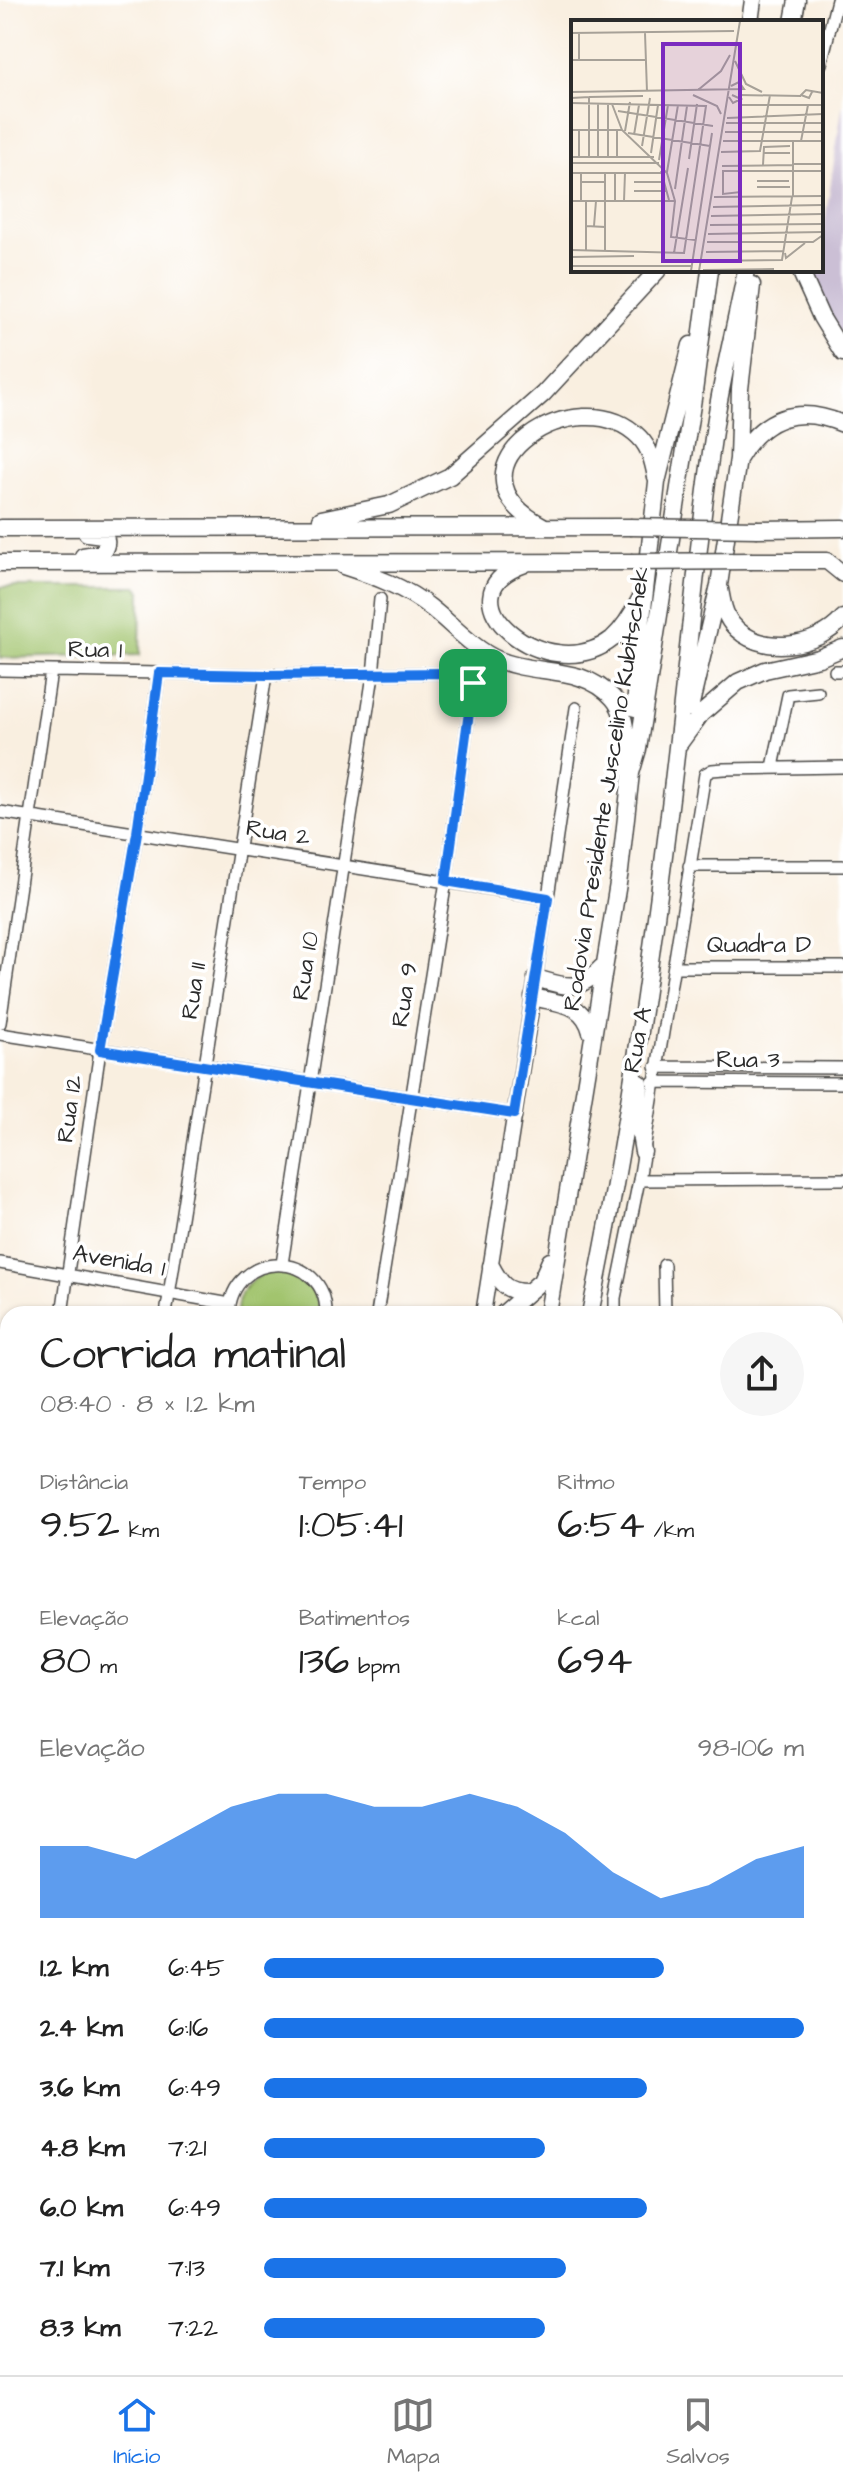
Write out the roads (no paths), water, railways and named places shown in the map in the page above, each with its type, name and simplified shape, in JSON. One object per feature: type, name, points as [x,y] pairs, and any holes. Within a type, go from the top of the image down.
[{"type":"highway","points":[[750,20],[753,0]]},
{"type":"highway","points":[[793,20],[797,0]]},
{"type":"highway","points":[[279,526],[389,505],[450,476],[543,394],[656,272]]},
{"type":"highway","name":"Rodovia Presidente Juscelino Kubitschek","points":[[549,1306],[620,871],[631,772],[638,749],[679,495],[710,272]]},
{"type":"highway","points":[[592,1306],[641,1031],[716,417],[746,272]]},
{"type":"highway","points":[[678,747],[719,585],[738,459],[740,389],[753,272]]},
{"type":"highway","points":[[801,272],[821,317],[843,353]]},
{"type":"highway","points":[[631,772],[657,482],[705,301]]},
{"type":"highway","points":[[738,459],[754,434],[773,421],[808,415],[843,424]]},
{"type":"highway","points":[[548,529],[512,505],[506,494],[504,476],[506,462],[514,450],[532,433],[552,424],[586,417],[624,426],[646,446],[657,482]]},
{"type":"highway","points":[[2,528],[843,528]]},
{"type":"highway","points":[[2,528],[30,534],[99,533],[107,541],[102,553],[93,556],[29,556],[6,563]]},
{"type":"highway","points":[[535,560],[516,567],[500,578],[495,584],[491,601],[494,616],[500,623],[517,639],[536,649],[571,654],[603,644],[627,622],[645,590]]},
{"type":"highway","points":[[330,561],[407,592],[494,658],[527,668],[562,671],[595,683],[619,707],[631,772]]},
{"type":"highway","points":[[6,563],[835,561],[843,574]]},
{"type":"highway","points":[[719,585],[727,617],[749,638],[780,645],[805,643],[828,632],[843,618]]},
{"type":"highway","points":[[678,747],[701,714],[738,682],[765,670],[810,661],[843,648]]},
{"type":"highway","points":[[536,978],[567,986],[579,985],[589,981],[603,966]]},
{"type":"highway","points":[[533,997],[582,1011],[588,1019],[592,1037]]},
{"type":"highway","points":[[641,1031],[639,1128],[643,1152]]},
{"type":"highway","points":[[511,1306],[541,1281],[561,1237]]},
{"type":"highway","points":[[491,1266],[505,1287],[515,1292],[526,1292]]},
{"type":"main road","points":[[484,1306],[536,978]]},
{"type":"street","points":[[823,56],[837,0]]},
{"type":"street","name":"Rua 10","points":[[282,1264],[373,675],[380,599]]},
{"type":"street","name":"Rua 1","points":[[0,670],[266,675],[445,673],[461,675],[473,683]]},
{"type":"street","points":[[0,1023],[51,671]]},
{"type":"street","name":"Rua 12","points":[[63,1306],[159,673]]},
{"type":"street","name":"Rua 11","points":[[167,1306],[266,675]]},
{"type":"street","name":"Rua 9","points":[[378,1306],[446,881],[473,683]]},
{"type":"street","points":[[818,692],[788,695],[773,767],[843,767]]},
{"type":"street","points":[[536,978],[576,708]]},
{"type":"street","name":"Rua A","points":[[615,1306],[639,1180],[705,774],[712,770],[773,767]]},
{"type":"street","name":"Rua 2","points":[[0,812],[548,898]]},
{"type":"street","points":[[689,866],[843,866]]},
{"type":"street","name":"Quadra D","points":[[674,967],[843,967]]},
{"type":"street","points":[[0,1034],[514,1114]]},
{"type":"street","name":"Rua 3","points":[[656,1067],[843,1068]]},
{"type":"street","name":"Rua 3","points":[[653,1082],[843,1083]]},
{"type":"street","points":[[639,1180],[843,1179]]},
{"type":"street","name":"Avenida 1","points":[[0,1263],[169,1293],[219,1306]]},
{"type":"street","points":[[231,1306],[234,1291],[242,1279],[267,1265],[282,1264],[298,1268],[311,1277],[321,1290],[324,1306]]},
{"type":"street","points":[[664,1265],[665,1306]]}]
